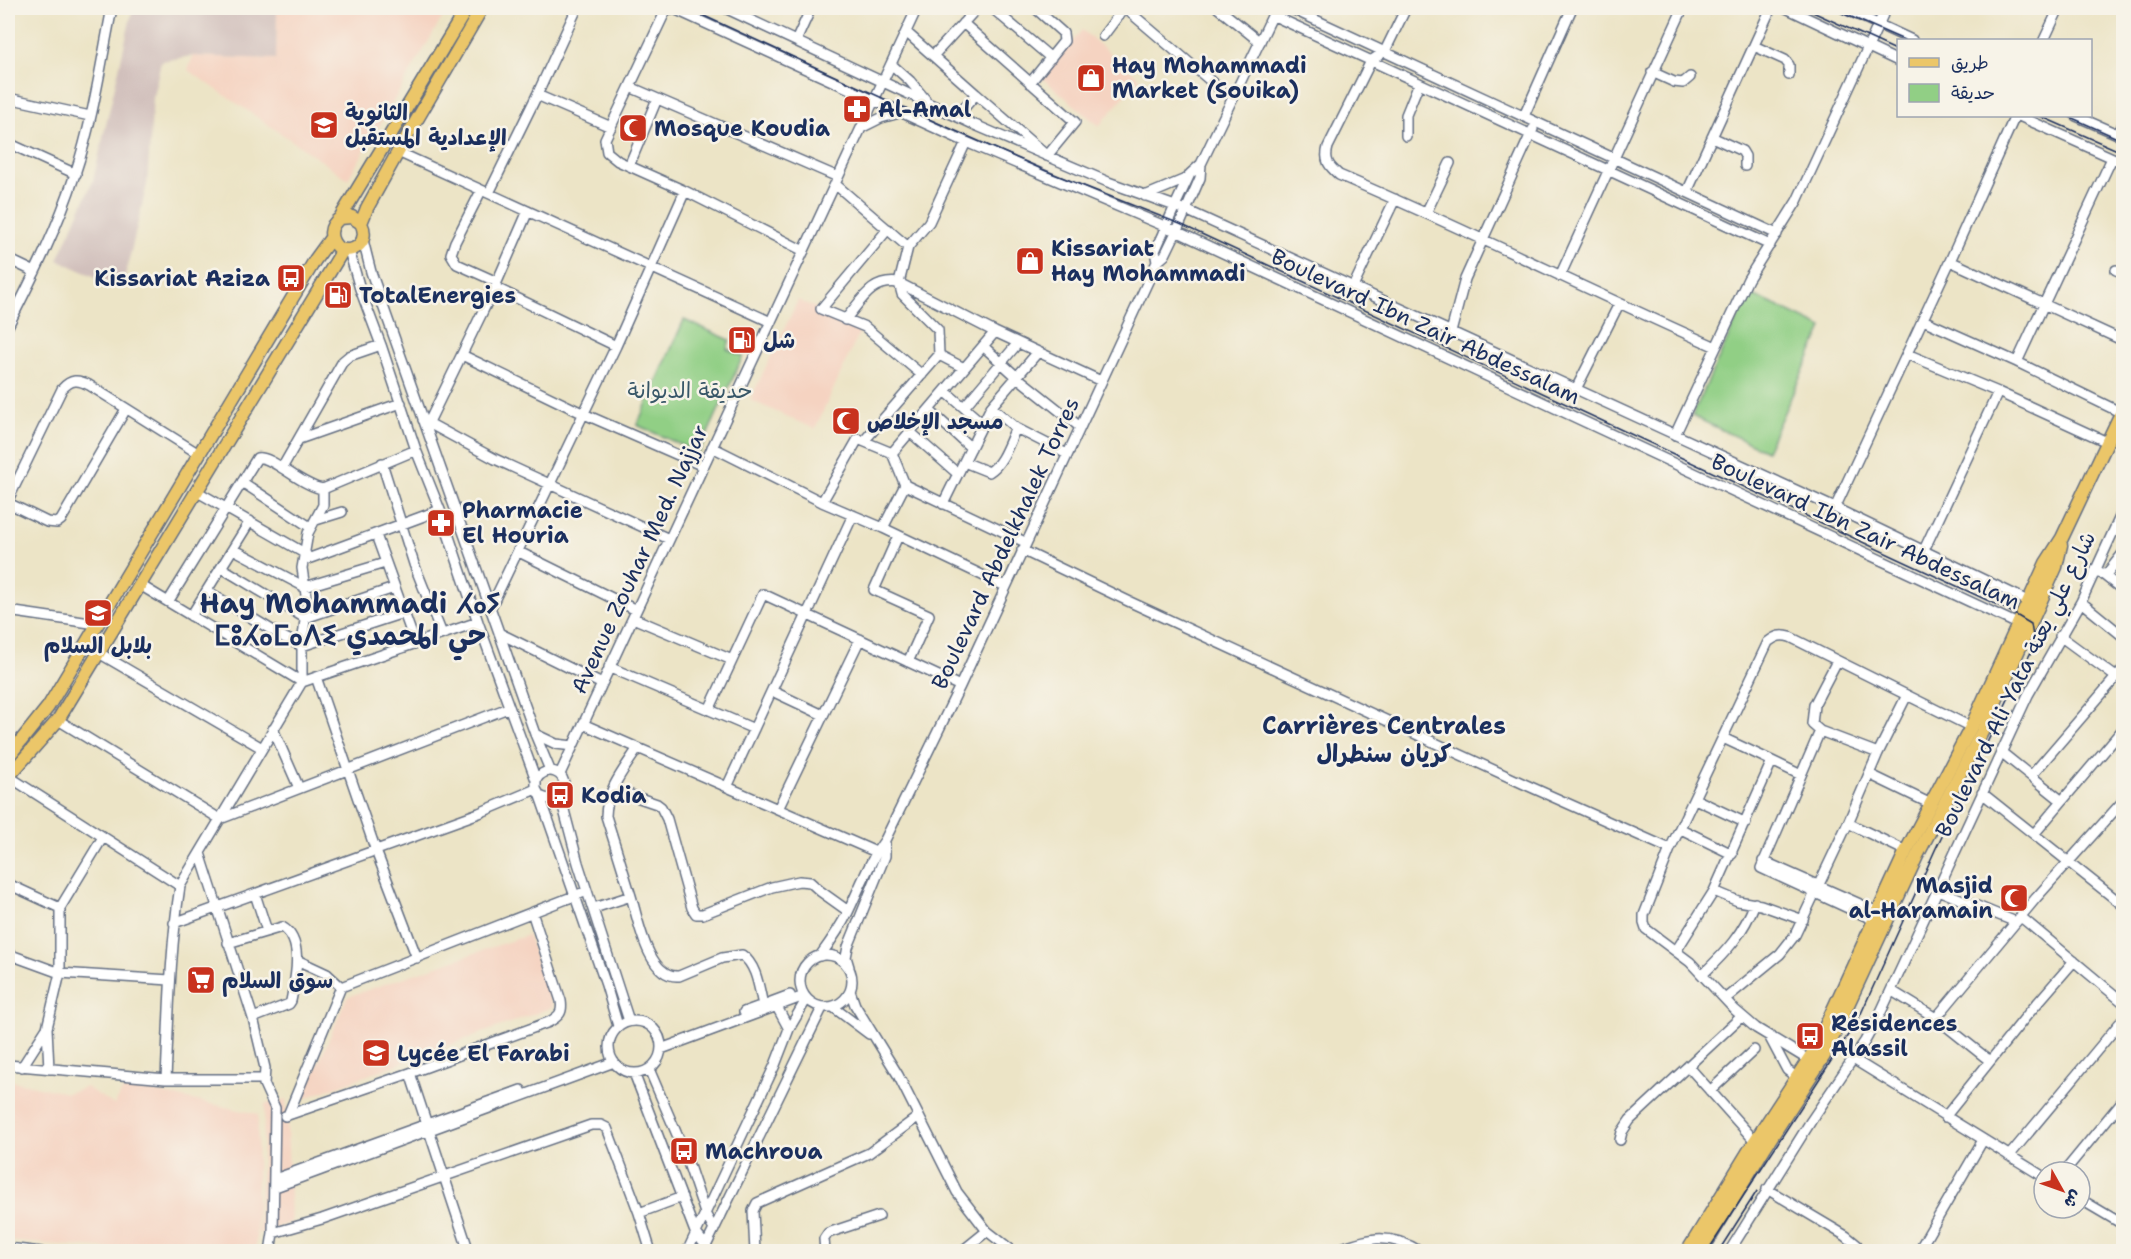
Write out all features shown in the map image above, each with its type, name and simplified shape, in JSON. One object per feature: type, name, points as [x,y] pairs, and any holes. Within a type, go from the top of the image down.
[{"type":"main road","points":[[8,757],[48,707],[315,260],[331,238],[332,226],[340,218],[467,8]]},
{"type":"main road","points":[[361,223],[398,152],[482,8]]},
{"type":"main road","points":[[331,238],[338,248],[346,250],[360,245],[363,240],[364,229],[361,223],[352,217],[340,218]]},
{"type":"main road","points":[[8,776],[58,720],[196,491],[346,250]]},
{"type":"main road","name":"Boulevard Ali Yata شارع علي يعتة","points":[[1687,1251],[1755,1141],[1830,1043],[1917,856],[1982,732],[2034,603],[2046,563],[2062,538],[2123,411]]},
{"type":"main road","name":"Boulevard Ali Yata شارع علي يعتة","points":[[1813,1063],[1820,1039],[1906,851],[2024,626]]},
{"type":"main road","name":"Boulevard Ali Yata شارع علي يعتة","points":[[1701,1251],[1765,1147],[1801,1081]]},
{"type":"street","points":[[8,326],[35,272],[76,174],[112,8]]},
{"type":"street","points":[[577,8],[537,95],[485,192],[455,242],[451,254],[457,264],[616,346]]},
{"type":"street","points":[[667,8],[605,140],[607,152],[618,161],[686,191],[804,250]]},
{"type":"street","name":"Boulevard Ibn Zair Abdessalam","points":[[672,8],[966,142],[1176,231],[2024,626]]},
{"type":"street","name":"Boulevard Ibn Zair Abdessalam","points":[[725,8],[1047,156],[1186,210],[1835,508],[2034,603]]},
{"type":"street","points":[[796,41],[811,8]]},
{"type":"street","name":"Avenue Zouhar Med. Najjar","points":[[560,774],[917,8]]},
{"type":"street","points":[[933,56],[977,8]]},
{"type":"street","points":[[993,8],[1051,58]]},
{"type":"street","points":[[1030,82],[1064,40],[1063,33],[1035,8]]},
{"type":"street","points":[[1103,36],[1124,8],[1220,89]]},
{"type":"street","points":[[1218,8],[1260,42]]},
{"type":"street","points":[[1290,8],[1777,234]]},
{"type":"street","points":[[1406,8],[1384,51],[1371,61],[1328,147],[1325,156],[1326,163],[1339,175],[1716,347]]},
{"type":"street","points":[[1524,116],[1572,8]]},
{"type":"street","points":[[1560,276],[1683,8]]},
{"type":"street","points":[[1688,192],[1772,8]]},
{"type":"street","points":[[1786,8],[1897,60]]},
{"type":"street","points":[[1843,8],[1910,39]]},
{"type":"street","points":[[1675,435],[1748,279],[1797,201],[1886,8]]},
{"type":"street","points":[[2044,39],[2059,8]]},
{"type":"street","points":[[1274,11],[1371,61],[1770,245]]},
{"type":"street","name":"Boulevard Abdelkhalek Torres","points":[[1157,262],[1155,251],[1188,178],[1201,164],[1274,11]]},
{"type":"street","points":[[906,32],[1047,156],[1075,122],[963,23]]},
{"type":"street","points":[[1754,46],[1785,60],[1790,65],[1789,75]]},
{"type":"street","points":[[891,64],[929,103]]},
{"type":"street","points":[[1652,72],[1674,82],[1683,83],[1690,77]]},
{"type":"street","points":[[1406,136],[1406,115],[1419,83]]},
{"type":"street","points":[[630,87],[836,181],[908,247]]},
{"type":"street","points":[[957,116],[976,94]]},
{"type":"street","points":[[537,95],[611,127]]},
{"type":"street","points":[[8,98],[90,116]]},
{"type":"street","points":[[629,166],[657,99]]},
{"type":"street","points":[[861,128],[881,118],[903,112]]},
{"type":"street","points":[[1835,508],[2015,117]]},
{"type":"street","points":[[2021,117],[2124,163]]},
{"type":"street","points":[[2078,117],[2121,136],[2124,122]]},
{"type":"street","points":[[1451,332],[1465,279],[1536,121]]},
{"type":"street","points":[[1712,137],[1742,151],[1746,156],[1745,166]]},
{"type":"street","points":[[864,441],[939,355],[938,330],[902,294],[899,283],[908,247],[929,222],[966,142]]},
{"type":"street","points":[[8,143],[76,174]]},
{"type":"street","points":[[398,152],[771,322]]},
{"type":"street","points":[[2017,362],[2112,158]]},
{"type":"street","points":[[1426,213],[1450,163]]},
{"type":"street","name":"Boulevard Abdelkhalek Torres","points":[[820,956],[835,936],[876,852],[885,840],[960,686],[1157,262],[1165,255],[1186,210],[1200,178],[1201,164]]},
{"type":"street","points":[[1145,196],[1188,178]]},
{"type":"street","points":[[490,609],[616,346],[686,191]]},
{"type":"street","points":[[1353,287],[1395,199]]},
{"type":"street","points":[[426,421],[462,355],[528,211]]},
{"type":"street","points":[[888,230],[821,309],[866,327],[922,375]]},
{"type":"street","points":[[363,240],[371,272],[426,421],[490,609],[550,770]]},
{"type":"street","points":[[346,250],[538,788],[618,1026]]},
{"type":"street","points":[[8,259],[35,272]]},
{"type":"street","points":[[1950,261],[2124,341]]},
{"type":"street","points":[[845,320],[877,284],[886,281],[899,283],[995,332],[1101,381]]},
{"type":"street","points":[[1576,389],[1619,304]]},
{"type":"street","points":[[1923,320],[2123,411]]},
{"type":"street","points":[[892,453],[995,332]]},
{"type":"street","points":[[964,407],[1018,343]]},
{"type":"street","points":[[282,468],[343,361],[349,356],[381,345]]},
{"type":"street","points":[[983,346],[1017,377],[1080,426]]},
{"type":"street","points":[[944,504],[991,407],[1038,352]]},
{"type":"street","points":[[1907,354],[1998,392],[2107,442]]},
{"type":"street","points":[[462,355],[584,414],[703,466]]},
{"type":"street","points":[[939,355],[964,368]]},
{"type":"street","points":[[126,410],[61,520],[57,523],[47,522],[8,502],[66,385],[74,380],[80,380],[199,454]]},
{"type":"street","points":[[945,391],[983,424]]},
{"type":"street","points":[[1924,550],[1998,392]]},
{"type":"street","points":[[299,439],[401,403]]},
{"type":"street","points":[[991,407],[1016,428],[1067,454]]},
{"type":"street","points":[[929,410],[971,448]]},
{"type":"street","points":[[426,421],[495,459],[669,539]]},
{"type":"street","points":[[964,462],[989,472],[992,471],[999,464],[1016,428]]},
{"type":"street","points":[[910,432],[958,474]]},
{"type":"street","points":[[822,502],[858,439],[864,441],[892,453],[905,485],[1128,601],[1670,849]]},
{"type":"street","points":[[712,447],[822,502],[883,528],[1005,586]]},
{"type":"street","points":[[168,602],[254,461],[260,457],[271,461],[305,483],[323,489],[416,450]]},
{"type":"street","points":[[381,463],[420,579],[442,634]]},
{"type":"street","points":[[242,482],[313,524]]},
{"type":"street","points":[[883,528],[905,485]]},
{"type":"street","points":[[166,1079],[174,923],[180,886],[302,682],[302,646],[307,602],[302,572],[313,524],[323,505],[323,489]]},
{"type":"street","points":[[196,491],[250,521],[305,557]]},
{"type":"street","name":"Boulevard Ali Yata شارع علي يعتة","points":[[1729,1251],[1767,1189],[1871,1032],[2028,695],[2081,602],[2124,508]]},
{"type":"street","points":[[305,557],[376,535],[440,510]]},
{"type":"street","points":[[313,524],[342,512]]},
{"type":"street","points":[[727,787],[853,515]]},
{"type":"street","points":[[191,616],[250,521]]},
{"type":"street","points":[[376,535],[415,643]]},
{"type":"street","points":[[898,536],[874,590],[929,615],[908,662]]},
{"type":"street","points":[[233,549],[305,588],[385,563]]},
{"type":"street","points":[[519,552],[634,614],[732,660]]},
{"type":"street","points":[[2105,576],[2124,552]]},
{"type":"street","points":[[222,568],[305,618],[394,588]]},
{"type":"street","points":[[2096,569],[2124,591]]},
{"type":"street","points":[[140,585],[302,682]]},
{"type":"street","points":[[207,591],[302,646],[403,613]]},
{"type":"street","points":[[709,710],[763,594],[960,686]]},
{"type":"street","points":[[2081,602],[2124,637]]},
{"type":"street","points":[[8,611],[97,624]]},
{"type":"street","points":[[302,682],[478,622]]},
{"type":"street","points":[[499,633],[602,684]]},
{"type":"street","points":[[1813,1063],[1770,1038],[1742,1016],[1703,974],[1646,929],[1644,923],[1648,905],[1670,849],[1768,642],[1775,636],[1790,637],[1971,727]]},
{"type":"street","points":[[2060,636],[2116,677]]},
{"type":"street","points":[[778,809],[860,639]]},
{"type":"street","points":[[99,653],[262,748]]},
{"type":"street","points":[[1837,661],[1812,713],[1812,724],[1820,731],[1878,753]]},
{"type":"street","points":[[609,667],[754,729]]},
{"type":"street","points":[[2031,776],[2124,668]]},
{"type":"street","points":[[316,677],[376,850],[417,958]]},
{"type":"street","points":[[772,691],[823,715]]},
{"type":"street","points":[[1725,999],[1780,954],[1795,935],[1907,695]]},
{"type":"street","points":[[220,819],[508,708]]},
{"type":"street","points":[[58,720],[220,819]]},
{"type":"street","points":[[583,724],[876,852]]},
{"type":"street","points":[[2034,834],[2124,728]]},
{"type":"street","points":[[273,729],[299,788]]},
{"type":"street","points":[[1820,731],[1763,861],[1817,890],[1876,916]]},
{"type":"street","points":[[535,734],[556,744],[573,746]]},
{"type":"street","points":[[1723,738],[1801,775]]},
{"type":"street","points":[[638,748],[613,789],[608,800],[606,816],[648,951],[659,969],[674,976],[722,958],[742,955],[746,957],[754,970],[764,1005]]},
{"type":"street","points":[[2001,753],[2062,801]]},
{"type":"street","points":[[1676,951],[1714,891],[1772,761]]},
{"type":"street","points":[[538,788],[542,773],[550,770],[560,774],[564,784],[560,795],[573,844],[629,1021]]},
{"type":"street","points":[[1869,774],[1931,804]]},
{"type":"street","points":[[8,776],[180,886]]},
{"type":"street","points":[[538,788],[550,800],[560,795]]},
{"type":"street","points":[[174,923],[479,813],[538,788]]},
{"type":"street","points":[[613,789],[657,804],[664,811],[692,908],[696,914],[703,914],[772,887],[799,881],[810,882],[848,911]]},
{"type":"street","points":[[1982,793],[2124,906]]},
{"type":"street","points":[[1695,799],[1746,823]]},
{"type":"street","points":[[1936,1018],[2069,861],[2124,800]]},
{"type":"street","points":[[1848,823],[1906,851]]},
{"type":"street","points":[[1681,829],[1732,854]]},
{"type":"street","points":[[50,1069],[47,1028],[60,973],[60,908],[103,837]]},
{"type":"street","name":"Boulevard Abdelkhalek Torres","points":[[851,973],[847,962],[848,947],[885,856],[885,840]]},
{"type":"street","points":[[200,853],[253,1018],[265,1068],[266,1090],[273,1102],[275,1183],[270,1251]]},
{"type":"street","points":[[8,885],[60,908]]},
{"type":"street","points":[[1938,890],[2019,920],[2074,961],[2124,1003]]},
{"type":"street","points":[[288,1115],[341,987],[587,891]]},
{"type":"street","points":[[1714,891],[1738,901],[1755,903],[1803,920]]},
{"type":"street","points":[[255,894],[267,931]]},
{"type":"street","points":[[594,908],[631,896]]},
{"type":"street","points":[[1703,974],[1736,940],[1755,903]]},
{"type":"street","points":[[275,1119],[410,1073],[549,1023],[559,1017],[562,1010],[561,1001],[532,912]]},
{"type":"street","points":[[228,943],[282,927],[293,937],[297,960],[291,1001],[289,1004],[253,1018]]},
{"type":"street","points":[[8,954],[60,973],[170,980]]},
{"type":"street","points":[[820,956],[835,957],[847,966],[851,973],[850,991],[846,998],[833,1007],[822,1008],[804,996],[799,984],[802,969],[807,963],[820,956]]},
{"type":"street","points":[[297,960],[327,974],[341,987]]},
{"type":"street","points":[[1945,1117],[2074,961]]},
{"type":"street","points":[[850,991],[855,1005],[898,1075],[957,1192],[987,1231],[1014,1251]]},
{"type":"street","points":[[1892,991],[1936,1018],[1990,1061]]},
{"type":"street","points":[[661,1046],[764,1005],[804,996]]},
{"type":"street","points":[[661,1046],[804,996]]},
{"type":"street","points":[[687,1251],[775,1065],[804,996]]},
{"type":"street","points":[[777,1007],[789,1029]]},
{"type":"street","points":[[833,1007],[874,1038]]},
{"type":"street","points":[[704,1249],[822,1008]]},
{"type":"street","points":[[1620,1140],[1630,1120],[1742,1016]]},
{"type":"street","points":[[2009,1156],[2124,1018]]},
{"type":"street","points":[[629,1021],[646,1023],[654,1028],[661,1046],[657,1060],[649,1069],[634,1073],[619,1068],[612,1059],[609,1040],[618,1026],[629,1021]]},
{"type":"street","points":[[22,1067],[47,1028]]},
{"type":"street","points":[[1770,1038],[1787,1070],[1801,1081]]},
{"type":"street","points":[[1710,1091],[1754,1050]]},
{"type":"street","points":[[275,1183],[612,1059]]},
{"type":"street","points":[[1853,1059],[2032,1170]]},
{"type":"street","points":[[8,1065],[166,1079],[264,1079]]},
{"type":"street","points":[[1688,1066],[1755,1141]]},
{"type":"street","points":[[649,1069],[684,1151],[705,1214],[714,1230]]},
{"type":"street","points":[[410,1073],[470,1251]]},
{"type":"street","points":[[634,1073],[695,1232],[704,1249]]},
{"type":"street","points":[[2074,1160],[2124,1099]]},
{"type":"street","points":[[755,1251],[753,1211],[758,1203],[869,1153],[919,1116]]},
{"type":"street","points":[[273,1233],[322,1219],[591,1125],[601,1125],[607,1128],[651,1251]]},
{"type":"street","points":[[1918,1251],[1983,1140]]},
{"type":"street","points":[[1767,1189],[1846,1236],[1861,1251]]},
{"type":"street","points":[[639,1214],[682,1197]]},
{"type":"street","points":[[2092,1206],[2120,1223],[2124,1212]]},
{"type":"street","points":[[825,1251],[824,1239],[828,1233],[879,1216]]},
{"type":"street","points":[[962,1251],[987,1231]]},
{"type":"street","points":[[1331,1251],[1350,1244],[1383,1237],[1421,1251]]},
{"type":"street","points":[[8,1248],[41,1251]]},
{"type":"shaded area","points":[[133,8],[277,8],[276,59],[193,56],[161,61],[153,97],[147,184],[122,289],[58,260],[93,181]]},
{"type":"shaded area","name":"الثانوية الإعدادية المستقبل","points":[[277,8],[448,8],[348,179],[188,70],[193,56],[276,59]]},
{"type":"shaded area","name":"Hay Mohammadi Market (Souika)","points":[[1082,30],[1140,78],[1099,126],[1042,78]]},
{"type":"shaded area","points":[[798,300],[861,329],[815,429],[750,400]]},
{"type":"shaded area","name":"Lycée El Farabi","points":[[528,935],[553,1007],[303,1099],[347,997]]},
{"type":"shaded area","points":[[8,1080],[66,1093],[86,1087],[114,1105],[123,1090],[150,1091],[258,1114],[256,1251],[138,1251],[8,1241]]},
{"type":"shaded area","points":[[286,1100],[291,1222],[258,1234],[265,1104]]},
{"type":"green space","points":[[1749,293],[1823,328],[1766,451],[1692,416]]},
{"type":"green space","name":"حديقة الديوانة","points":[[684,320],[730,340],[727,349],[743,356],[699,453],[637,425]]},
{"type":"tram line","points":[[687,8],[1046,171],[1180,224],[2006,609],[2031,624],[2034,643],[2031,652],[1936,848],[1859,1018],[1707,1252]]},
{"type":"tram line","points":[[1804,8],[1897,51]]},
{"type":"tram line","points":[[1831,8],[1902,39]]},
{"type":"tram line","points":[[2042,117],[2124,153]]},
{"type":"tram line","points":[[2070,117],[2124,141]]},
{"type":"tram line","points":[[1718,1252],[1757,1191]]},
{"type":"place","name":"Hay Mohammadi Market (Souika)","points":[[1091,78]]},
{"type":"place","name":"Al-Amal","points":[[857,109]]},
{"type":"place","name":"الثانوية الإعدادية المستقبل","points":[[324,125]]},
{"type":"place","name":"Mosque Koudia","points":[[633,128]]},
{"type":"place","name":"Kissariat Hay Mohammadi","points":[[1030,261]]},
{"type":"place","name":"Kissariat Aziza","points":[[291,278]]},
{"type":"place","name":"TotalEnergies","points":[[338,295]]},
{"type":"place","name":"شل","points":[[742,340]]},
{"type":"place","name":"مسجد الإخلاص","points":[[846,421]]},
{"type":"place","name":"Pharmacie El Houria","points":[[441,523]]},
{"type":"place","name":"بلابل السلام","points":[[98,613]]},
{"type":"place","name":"Kodia","points":[[560,795]]},
{"type":"place","name":"Masjid al-Haramain","points":[[2014,898]]},
{"type":"place","name":"سوق السلام","points":[[201,980]]},
{"type":"place","name":"Résidences Alassil","points":[[1810,1036]]},
{"type":"place","name":"Lycée El Farabi","points":[[376,1053]]},
{"type":"place","name":"Machroua","points":[[684,1151]]},
{"type":"district","name":"Hay Mohammadi ⵃⴰⵢ ⵎⵓⵃⴰⵎⴰⴷⵉ حي المحمدي","points":[[350,619]]},
{"type":"district","name":"Carrières Centrales كريان سنطرال","points":[[1384,740]]}]
